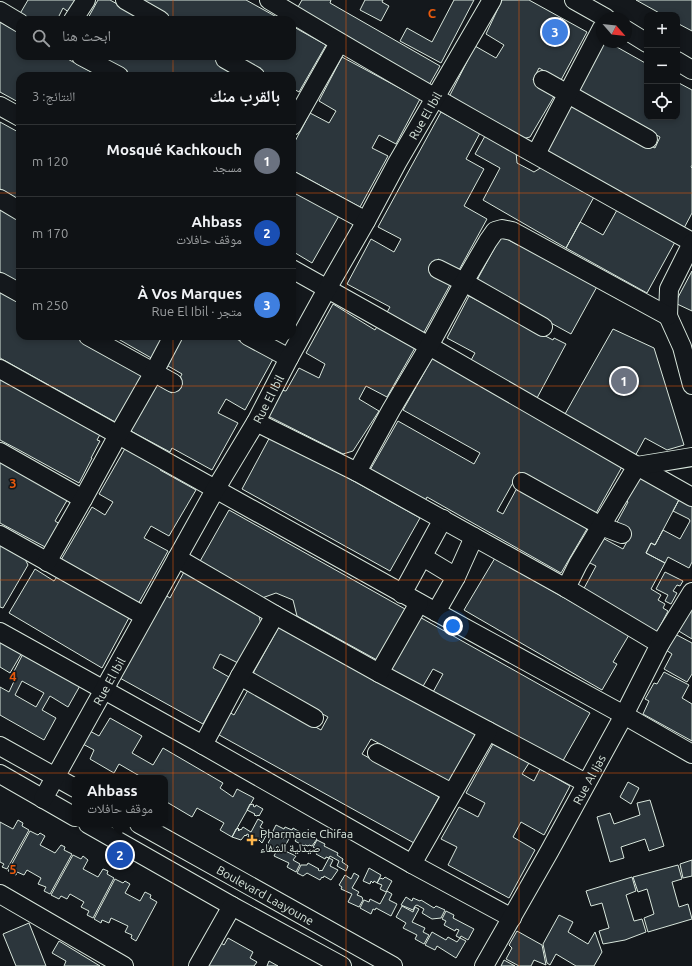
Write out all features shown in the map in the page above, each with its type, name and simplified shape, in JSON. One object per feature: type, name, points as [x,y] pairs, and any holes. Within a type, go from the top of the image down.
[{"type":"street","points":[[76,16],[86,0]]},
{"type":"street","points":[[125,0],[153,16]]},
{"type":"street","points":[[269,0],[295,16]]},
{"type":"street","name":"Rue El Ibil","points":[[43,798],[215,490],[256,422],[289,358],[397,163],[492,0]]},
{"type":"street","points":[[574,0],[596,12]]},
{"type":"street","points":[[0,11],[16,21]]},
{"type":"street","points":[[296,17],[435,98],[692,242],[669,289],[668,316],[682,348],[692,385]]},
{"type":"street","points":[[632,34],[644,41]]},
{"type":"street","points":[[536,154],[596,39]]},
{"type":"street","points":[[298,101],[339,43]]},
{"type":"street","points":[[89,60],[111,72]]},
{"type":"street","points":[[228,60],[248,72]]},
{"type":"street","points":[[680,63],[692,70]]},
{"type":"street","points":[[544,80],[648,139]]},
{"type":"street","points":[[0,106],[16,115]]},
{"type":"street","points":[[296,184],[366,221]]},
{"type":"street","points":[[0,199],[16,209]]},
{"type":"street","points":[[357,472],[391,410],[430,346],[464,282],[495,231],[502,229],[512,231],[668,316]]},
{"type":"street","points":[[438,269],[543,327]]},
{"type":"street","points":[[296,271],[430,346],[692,497]]},
{"type":"street","points":[[0,282],[16,291]]},
{"type":"street","points":[[95,340],[173,383]]},
{"type":"street","points":[[47,562],[171,340]]},
{"type":"street","points":[[255,340],[289,358]]},
{"type":"street","points":[[0,369],[215,490],[692,754]]},
{"type":"street","points":[[256,422],[357,472],[443,519],[566,588],[660,644]]},
{"type":"street","points":[[0,452],[83,499]]},
{"type":"street","points":[[636,466],[692,457]]},
{"type":"street","points":[[566,588],[578,564],[636,466]]},
{"type":"street","points":[[522,482],[601,526],[622,534]]},
{"type":"street","points":[[402,594],[443,519]]},
{"type":"street","points":[[0,535],[144,616]]},
{"type":"street","points":[[436,612],[456,576],[474,537]]},
{"type":"street","points":[[423,557],[456,576]]},
{"type":"street","points":[[177,558],[379,673],[586,783]]},
{"type":"street","name":"Rue Al Ijas","points":[[484,966],[549,852],[624,715],[660,644],[692,592]]},
{"type":"street","points":[[379,673],[419,603]]},
{"type":"street","points":[[202,745],[275,615]]},
{"type":"street","points":[[0,632],[412,864],[512,918]]},
{"type":"street","points":[[240,676],[314,718]]},
{"type":"street","points":[[412,864],[488,731]]},
{"type":"street","points":[[0,746],[72,786]]},
{"type":"street","points":[[376,753],[452,793]]},
{"type":"street","points":[[0,774],[72,815]]},
{"type":"street","points":[[93,827],[232,906],[342,966]]},
{"type":"street","name":"Boulevard Laayoune","points":[[144,827],[393,966]]},
{"type":"street","points":[[0,894],[124,966]]},
{"type":"street","points":[[198,966],[232,906]]},
{"type":"building","points":[[28,0],[77,0],[70,13],[63,8],[59,16],[19,16]]},
{"type":"building","points":[[98,0],[110,0],[139,16],[89,16]]},
{"type":"building","points":[[136,0],[246,0],[275,16],[165,16]]},
{"type":"building","points":[[302,0],[331,0],[330,3],[440,66],[428,87],[295,12]]},
{"type":"building","points":[[365,0],[383,0],[382,2],[389,6],[381,21],[360,10]]},
{"type":"building","points":[[454,0],[474,0],[441,63],[400,41],[407,28],[432,42]]},
{"type":"building","points":[[502,0],[529,0],[587,32],[561,80],[539,68],[533,80],[556,93],[530,137],[522,139],[448,99],[475,46],[496,58],[504,45],[486,34]]},
{"type":"building","points":[[636,0],[692,0],[692,31],[680,25],[680,12],[658,12]]},
{"type":"building","points":[[0,22],[16,31],[16,60],[69,60],[92,72],[16,72],[16,101],[0,92]]},
{"type":"building","points":[[296,28],[326,45],[299,92],[296,90],[296,72],[263,72],[242,60],[296,60]]},
{"type":"building","points":[[601,48],[619,48],[644,62],[644,120],[680,120],[680,84],[692,90],[692,213],[683,230],[548,154],[549,145],[570,103],[655,148],[660,137],[577,89]]},
{"type":"building","points":[[342,57],[420,99],[396,144],[379,135],[372,148],[388,156],[360,207],[296,172],[296,139],[310,113],[329,123],[336,111],[319,101]]},
{"type":"building","points":[[101,60],[217,60],[238,72],[123,72]]},
{"type":"building","points":[[441,112],[480,133],[466,159],[484,169],[464,206],[487,219],[459,270],[438,259],[431,272],[451,283],[423,334],[386,314],[390,307],[347,284],[371,239],[394,252],[401,239],[378,227]]},
{"type":"building","points":[[0,122],[16,131],[16,198],[0,189]]},
{"type":"building","points":[[485,136],[516,152],[517,163],[534,172],[542,167],[594,197],[566,248],[483,200],[500,168],[475,154]]},
{"type":"building","points":[[296,189],[340,214],[312,263],[296,253]]},
{"type":"building","points":[[0,208],[16,216],[16,282],[0,272]]},
{"type":"building","points":[[617,210],[675,242],[647,293],[566,248],[580,222],[603,235]]},
{"type":"building","points":[[501,236],[518,245],[521,240],[599,283],[571,334],[476,282]]},
{"type":"building","points":[[692,271],[692,311],[675,303]]},
{"type":"building","points":[[0,290],[16,299],[16,340],[91,340],[146,371],[117,423],[0,358]]},
{"type":"building","points":[[469,296],[553,340],[554,338],[566,344],[537,398],[470,362],[475,353],[447,338]]},
{"type":"building","points":[[333,304],[375,330],[378,325],[416,346],[387,397],[366,386],[359,399],[379,411],[353,451],[343,454],[266,415],[281,390],[286,391],[299,368],[319,378],[325,364],[306,353]]},
{"type":"building","points":[[613,329],[654,348],[684,445],[667,450],[645,438],[634,458],[565,414]]},
{"type":"building","points":[[120,340],[164,340],[153,359]]},
{"type":"building","points":[[176,340],[238,340],[273,359],[245,410],[226,399],[218,413],[238,423],[212,470],[172,448],[170,452],[127,429],[153,382],[172,393],[182,374],[163,363]]},
{"type":"building","points":[[433,357],[623,465],[595,515],[519,472],[497,511],[503,514],[517,488],[588,527],[561,573],[427,497],[425,501],[370,470],[398,421],[474,464],[480,453],[403,410]]},
{"type":"building","points":[[0,374],[102,431],[97,440],[100,441],[79,483],[0,440]]},
{"type":"building","points":[[271,435],[420,518],[390,571],[242,489]]},
{"type":"building","points":[[127,445],[163,466],[160,470],[196,490],[169,536],[151,526],[144,538],[168,551],[138,604],[61,560],[92,507],[105,515],[113,502],[99,494]]},
{"type":"building","points":[[0,456],[69,497],[55,521],[60,524],[47,548],[0,523]]},
{"type":"building","points":[[641,472],[681,496],[655,545],[651,543],[646,553],[665,563],[651,589],[661,595],[658,600],[665,604],[663,608],[668,611],[657,632],[582,592],[596,566],[586,561],[599,536],[623,549],[631,534],[615,526],[628,502],[626,500]]},
{"type":"building","points":[[681,496],[692,503],[692,562],[689,568],[668,557],[665,563],[646,553],[651,543],[655,545],[663,530],[680,539],[690,521],[689,519],[673,511]]},
{"type":"building","points":[[229,510],[405,609],[377,660],[297,616],[293,600],[276,593],[262,598],[199,563]]},
{"type":"building","points":[[0,541],[23,555],[28,565],[3,608],[0,607]]},
{"type":"building","points":[[495,558],[629,635],[613,662],[617,664],[602,690],[464,610]]},
{"type":"building","points":[[35,569],[54,581],[59,574],[131,614],[102,668],[9,613]]},
{"type":"building","points":[[185,570],[258,611],[261,625],[240,664],[220,654],[213,668],[229,677],[203,724],[118,677],[164,594],[170,598]]},
{"type":"building","points":[[665,572],[683,581],[680,586],[677,585],[673,591],[677,593],[671,604],[665,601],[668,595],[656,589]]},
{"type":"building","points":[[692,605],[692,639],[677,630]]},
{"type":"building","points":[[416,615],[590,713],[560,766],[432,694],[443,674],[433,669],[422,688],[387,668]]},
{"type":"building","points":[[280,625],[476,733],[449,782],[371,739],[362,754],[439,797],[414,843],[212,731],[224,709],[234,715],[248,690],[321,730],[328,717],[252,675]]},
{"type":"building","points":[[675,634],[692,643],[692,674],[687,682],[664,669],[672,654],[666,650]]},
{"type":"building","points":[[0,638],[23,651],[10,673],[0,667]]},
{"type":"building","points":[[24,652],[81,684],[68,707],[50,696],[42,710],[56,718],[44,740],[0,715],[0,687],[9,692],[16,677],[12,675]],"holes":[[[22,681],[44,693],[36,707],[15,695]]]},
{"type":"building","points":[[664,672],[689,685],[682,698],[692,704],[692,741],[643,714],[649,701],[645,699],[654,683],[657,684]]},
{"type":"building","points":[[110,718],[142,736],[132,753],[153,765],[163,748],[223,783],[220,788],[233,797],[237,789],[254,798],[232,837],[220,830],[224,823],[197,808],[192,817],[168,803],[168,775],[138,775],[119,764],[114,773],[90,759],[94,750],[81,743],[88,730],[99,736]]},
{"type":"building","points":[[493,744],[529,763],[522,774],[534,781],[540,769],[570,786],[544,835],[521,822],[513,837],[535,850],[509,898],[448,865],[457,847],[441,839],[459,807],[478,817],[485,803],[466,793]]},
{"type":"building","points":[[628,782],[639,788],[631,804],[620,797]]},
{"type":"building","points":[[650,800],[664,846],[649,851],[645,839],[621,847],[624,858],[610,862],[597,817],[610,813],[614,824],[640,815],[637,803]]},
{"type":"building","points":[[250,804],[254,805],[253,806],[255,807],[256,805],[263,809],[259,816],[254,815],[255,814],[247,810]]},
{"type":"building","points":[[258,819],[263,822],[260,827],[268,832],[262,843],[259,840],[255,841],[248,837],[249,835],[247,834],[241,840],[232,837],[238,828],[239,831],[243,827],[251,832]]},
{"type":"building","points":[[18,820],[23,823],[22,826],[29,830],[7,869],[2,867],[4,864],[0,862],[0,822],[13,829]]},
{"type":"building","points":[[276,825],[284,829],[285,827],[292,830],[293,828],[307,836],[308,834],[317,839],[312,846],[304,846],[295,841],[297,838],[288,833],[283,833],[281,835],[273,831]]},
{"type":"building","points":[[30,831],[38,835],[40,833],[45,836],[40,845],[55,853],[61,845],[65,847],[64,850],[72,854],[50,894],[44,891],[46,887],[38,884],[41,878],[27,870],[24,875],[17,872],[16,875],[8,871]]},
{"type":"building","points":[[273,834],[283,839],[286,835],[290,837],[283,850],[296,856],[293,860],[300,864],[296,872],[287,867],[289,863],[274,856],[277,850],[267,845]]},
{"type":"building","points":[[317,840],[325,844],[324,846],[338,853],[337,855],[343,859],[342,862],[348,866],[346,871],[337,866],[339,861],[330,856],[329,858],[326,857],[325,859],[316,854],[318,850],[313,847]]},
{"type":"building","points":[[73,855],[81,859],[83,856],[88,860],[83,869],[98,877],[103,869],[108,871],[107,874],[114,878],[93,918],[87,915],[89,911],[81,907],[84,902],[70,894],[67,899],[61,896],[59,899],[51,895]]},
{"type":"building","points":[[329,858],[333,860],[330,866],[338,870],[331,880],[324,876],[320,880],[307,873],[303,876],[297,873],[301,865],[307,865],[308,863],[322,871]]},
{"type":"building","points":[[692,860],[692,876],[683,878],[680,864]]},
{"type":"building","points":[[678,865],[682,879],[672,882],[679,907],[688,904],[692,919],[648,932],[644,918],[654,914],[647,889],[638,892],[633,877]]},
{"type":"building","points":[[369,868],[381,875],[377,883],[374,881],[373,883],[371,881],[370,884],[363,881]]},
{"type":"building","points":[[354,873],[359,876],[352,888],[359,892],[357,895],[362,897],[363,900],[359,907],[348,902],[352,894],[341,889],[342,887],[339,885],[345,875],[351,879]]},
{"type":"building","points":[[385,877],[392,881],[386,892],[380,889],[382,885],[377,883],[380,878],[383,879]]},
{"type":"building","points":[[632,877],[636,891],[626,895],[634,921],[642,919],[646,932],[625,940],[603,944],[599,931],[609,928],[602,903],[591,906],[586,891]]},
{"type":"building","points":[[115,879],[123,883],[125,881],[130,884],[125,893],[140,901],[145,892],[151,895],[150,898],[157,902],[136,941],[131,938],[132,935],[125,932],[128,926],[111,918],[109,923],[102,920],[101,923],[94,919]]},
{"type":"building","points":[[387,891],[392,894],[389,900],[397,904],[391,916],[376,908],[375,910],[373,909],[371,914],[360,908],[364,900],[369,902],[370,899],[380,904]]},
{"type":"building","points":[[406,897],[412,901],[413,898],[420,901],[421,900],[434,908],[436,906],[445,910],[441,918],[432,919],[422,913],[424,909],[417,905],[413,910],[401,905]]},
{"type":"building","points":[[402,906],[413,912],[415,907],[419,909],[412,922],[425,928],[423,932],[429,935],[424,944],[415,939],[417,935],[403,928],[406,923],[396,917]]},
{"type":"building","points":[[446,911],[454,915],[453,918],[474,929],[468,940],[461,936],[460,938],[456,936],[459,930],[456,929],[455,931],[444,925],[446,921],[442,919]]},
{"type":"building","points":[[559,915],[573,922],[568,932],[588,944],[595,932],[602,952],[594,966],[576,966],[556,954],[550,965],[547,963],[543,944]]},
{"type":"building","points":[[29,923],[46,966],[16,966],[3,934]]},
{"type":"building","points":[[517,931],[542,945],[546,965],[534,960],[531,966],[519,966],[506,959],[512,948],[509,945]]},
{"type":"building","points":[[432,932],[446,940],[448,937],[457,942],[460,938],[466,941],[456,958],[437,946],[435,950],[425,945]]},
{"type":"building","points":[[228,938],[253,952],[250,958],[257,962],[254,966],[202,966],[221,943],[224,945]]},
{"type":"building","points":[[59,941],[100,966],[64,966],[66,961],[52,953]]},
{"type":"building","points":[[504,960],[515,966],[501,966]]},
{"type":"building","points":[[269,961],[278,966],[267,966]]},
{"type":"place","name":"À Vos Marques","points":[[555,32]]},
{"type":"place","name":"Mosqué Kachkouch","points":[[624,381]]},
{"type":"place","name":"Pharmacie Chifaa صيدلية الشفاء","points":[[252,840]]},
{"type":"place","name":"Ahbass","points":[[120,855]]}]
